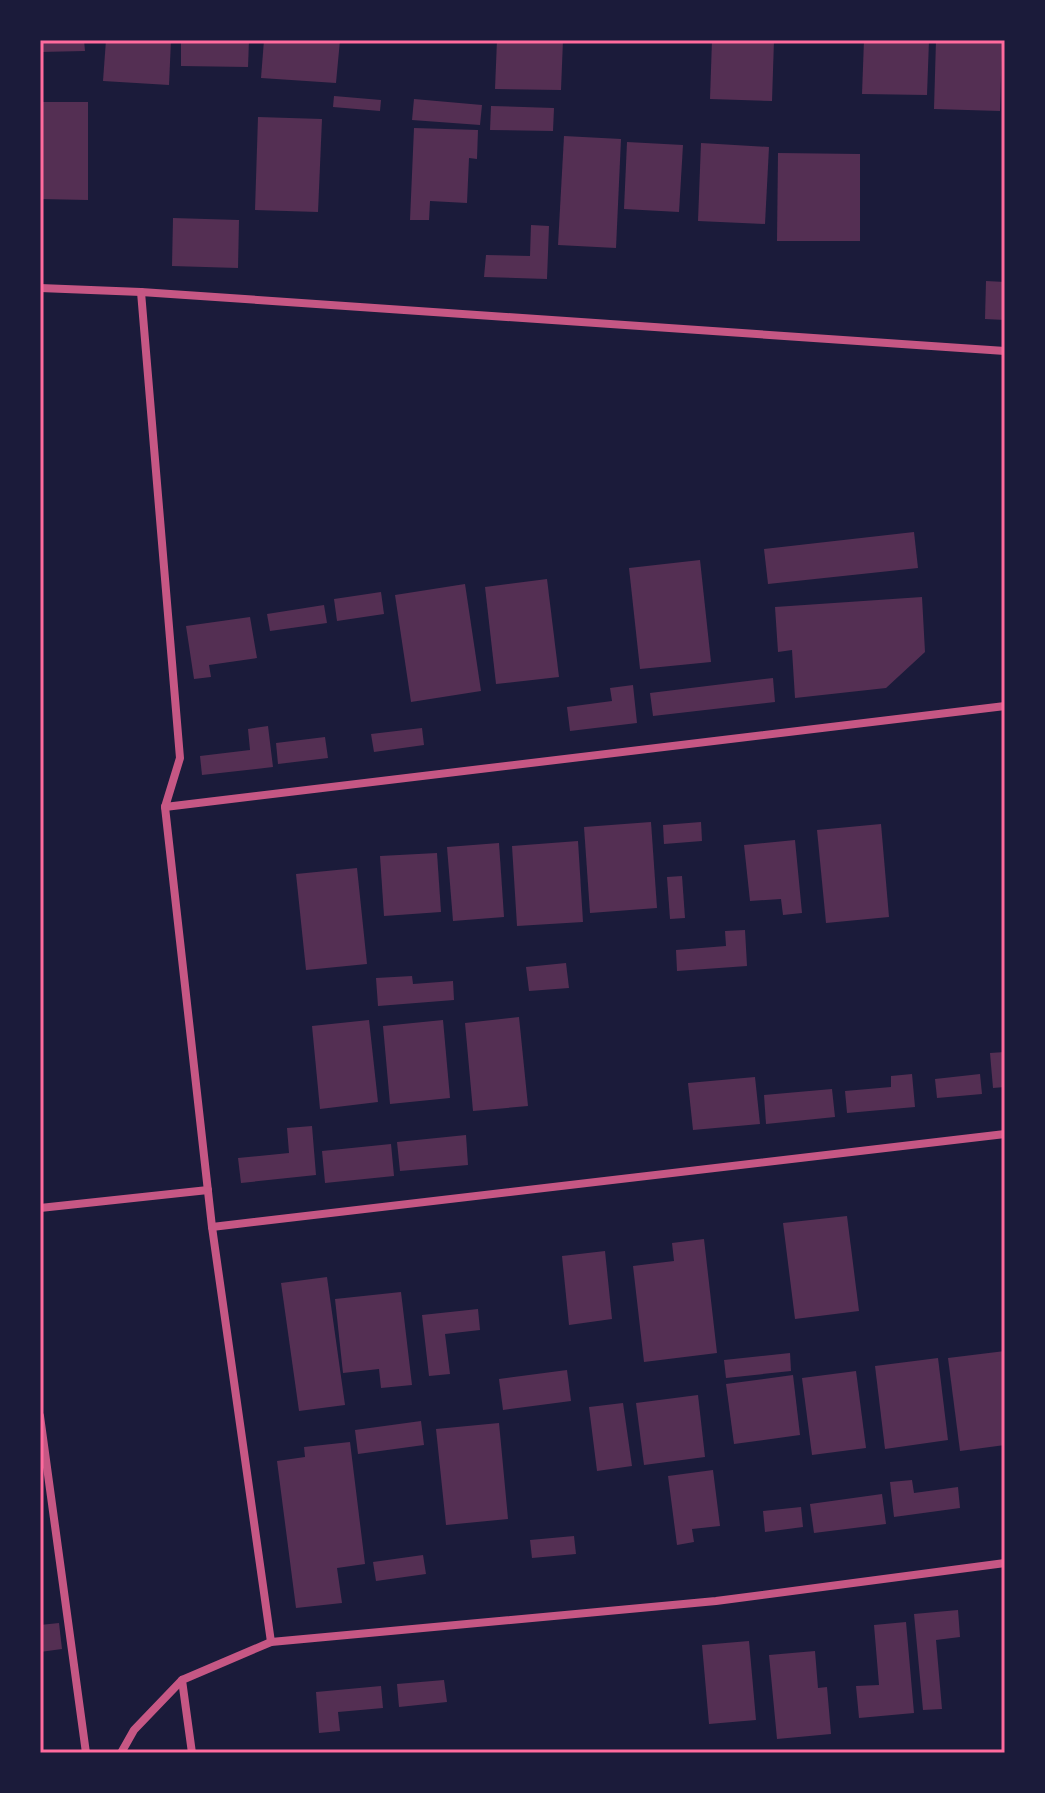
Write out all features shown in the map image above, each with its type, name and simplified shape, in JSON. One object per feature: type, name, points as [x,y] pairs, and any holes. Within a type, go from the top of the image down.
[{"type":"street","points":[[40,288],[141,292],[1005,351]]},
{"type":"street","points":[[141,292],[180,758],[165,807],[212,1227],[271,1642]]},
{"type":"street","points":[[165,807],[1005,706]]},
{"type":"street","points":[[212,1227],[1005,1134]]},
{"type":"street","points":[[40,1208],[208,1190]]},
{"type":"street","points":[[40,1416],[86,1753]]},
{"type":"street","points":[[121,1753],[134,1730],[182,1680],[271,1642],[716,1601],[1005,1563]]},
{"type":"street","points":[[182,1680],[192,1753]]},
{"type":"building","points":[[40,40],[84,40],[85,51],[40,52]]},
{"type":"building","points":[[106,40],[171,40],[169,85],[103,81]]},
{"type":"building","points":[[181,40],[249,40],[248,67],[181,66]]},
{"type":"building","points":[[264,40],[340,40],[336,83],[261,78]]},
{"type":"building","points":[[497,40],[563,40],[561,90],[495,89]]},
{"type":"building","points":[[712,40],[774,40],[772,101],[710,99]]},
{"type":"building","points":[[864,40],[929,40],[927,95],[862,94]]},
{"type":"building","points":[[936,40],[1002,40],[1000,111],[934,109]]},
{"type":"building","points":[[334,96],[381,100],[380,111],[333,107]]},
{"type":"building","points":[[414,99],[482,105],[480,125],[412,120]]},
{"type":"building","points":[[40,102],[88,102],[88,200],[40,199]]},
{"type":"building","points":[[491,106],[554,108],[553,131],[490,130]]},
{"type":"building","points":[[258,117],[322,119],[318,212],[255,210]]},
{"type":"building","points":[[414,128],[478,130],[477,159],[469,158],[467,203],[430,201],[429,220],[410,220]]},
{"type":"building","points":[[564,136],[621,139],[616,248],[558,245]]},
{"type":"building","points":[[627,142],[683,145],[679,212],[624,209]]},
{"type":"building","points":[[701,143],[769,147],[765,224],[698,221]]},
{"type":"building","points":[[778,153],[860,154],[860,241],[777,241]]},
{"type":"building","points":[[173,218],[239,220],[238,268],[172,266]]},
{"type":"building","points":[[531,225],[549,226],[547,279],[484,277],[486,255],[530,256]]},
{"type":"building","points":[[986,281],[1005,282],[1005,320],[985,319]]},
{"type":"building","points":[[914,532],[918,568],[768,584],[764,549]]},
{"type":"building","points":[[700,560],[711,662],[640,669],[629,568]]},
{"type":"building","points":[[547,579],[559,677],[496,684],[485,587]]},
{"type":"building","points":[[465,584],[481,691],[411,702],[395,595]]},
{"type":"building","points":[[381,592],[384,614],[337,621],[334,599]]},
{"type":"building","points":[[922,597],[925,652],[886,688],[795,698],[792,650],[778,652],[775,607]]},
{"type":"building","points":[[324,605],[327,623],[270,631],[267,614]]},
{"type":"building","points":[[250,617],[257,658],[209,665],[211,677],[194,679],[186,626]]},
{"type":"building","points":[[773,678],[775,702],[653,716],[650,693]]},
{"type":"building","points":[[633,685],[637,723],[570,731],[567,707],[612,701],[610,688]]},
{"type":"building","points":[[268,726],[273,767],[202,775],[200,756],[250,750],[248,729]]},
{"type":"building","points":[[422,728],[424,745],[374,752],[371,734]]},
{"type":"building","points":[[325,737],[328,758],[278,764],[276,743]]},
{"type":"building","points":[[651,822],[657,908],[590,913],[584,827]]},
{"type":"building","points":[[701,822],[702,841],[664,844],[663,825]]},
{"type":"building","points":[[881,824],[889,917],[826,923],[817,830]]},
{"type":"building","points":[[795,840],[802,913],[783,915],[781,899],[750,901],[744,845]]},
{"type":"building","points":[[578,841],[583,922],[517,926],[512,846]]},
{"type":"building","points":[[499,843],[504,917],[453,921],[447,847]]},
{"type":"building","points":[[437,853],[441,912],[384,916],[380,856]]},
{"type":"building","points":[[357,868],[367,964],[306,970],[296,874]]},
{"type":"building","points":[[682,876],[685,918],[670,919],[667,877]]},
{"type":"building","points":[[745,930],[747,966],[677,971],[676,950],[726,946],[725,931]]},
{"type":"building","points":[[566,963],[569,988],[529,991],[526,967]]},
{"type":"building","points":[[412,976],[413,984],[453,981],[454,1000],[378,1006],[376,978]]},
{"type":"building","points":[[519,1017],[528,1106],[473,1111],[465,1023]]},
{"type":"building","points":[[369,1020],[378,1102],[320,1109],[312,1026]]},
{"type":"building","points":[[443,1020],[450,1098],[390,1104],[383,1026]]},
{"type":"building","points":[[1005,1052],[1005,1087],[993,1088],[990,1053]]},
{"type":"building","points":[[912,1074],[915,1107],[847,1113],[845,1091],[891,1087],[891,1076]]},
{"type":"building","points":[[980,1074],[982,1094],[937,1098],[935,1079]]},
{"type":"building","points":[[755,1077],[760,1124],[693,1130],[688,1083]]},
{"type":"building","points":[[832,1089],[835,1117],[766,1124],[764,1095]]},
{"type":"building","points":[[312,1126],[316,1175],[241,1183],[238,1158],[289,1153],[287,1128]]},
{"type":"building","points":[[466,1135],[468,1165],[400,1171],[397,1142]]},
{"type":"building","points":[[391,1144],[394,1176],[325,1183],[322,1151]]},
{"type":"building","points":[[847,1216],[859,1311],[795,1319],[783,1223]]},
{"type":"building","points":[[704,1239],[717,1353],[644,1362],[633,1266],[674,1261],[672,1243]]},
{"type":"building","points":[[605,1251],[612,1319],[569,1325],[562,1256]]},
{"type":"building","points":[[327,1277],[345,1405],[299,1411],[281,1283]]},
{"type":"building","points":[[401,1292],[412,1385],[381,1388],[379,1369],[343,1373],[335,1299]]},
{"type":"building","points":[[478,1309],[480,1330],[445,1334],[450,1374],[429,1376],[422,1315]]},
{"type":"building","points":[[1005,1351],[1005,1445],[960,1451],[948,1358]]},
{"type":"building","points":[[790,1353],[791,1371],[726,1378],[724,1360]]},
{"type":"building","points":[[938,1358],[948,1440],[885,1449],[875,1366]]},
{"type":"building","points":[[567,1370],[571,1401],[503,1410],[499,1379]]},
{"type":"building","points":[[856,1371],[866,1448],[812,1455],[802,1378]]},
{"type":"building","points":[[793,1375],[800,1435],[734,1444],[726,1384]]},
{"type":"building","points":[[698,1395],[705,1457],[644,1465],[636,1403]]},
{"type":"building","points":[[623,1403],[632,1466],[597,1471],[589,1407]]},
{"type":"building","points":[[421,1421],[424,1445],[358,1454],[355,1430]]},
{"type":"building","points":[[499,1423],[508,1519],[446,1525],[436,1429]]},
{"type":"building","points":[[350,1442],[365,1564],[337,1568],[342,1603],[296,1608],[277,1461],[305,1457],[304,1447]]},
{"type":"building","points":[[713,1470],[720,1526],[692,1529],[694,1542],[677,1545],[668,1476]]},
{"type":"building","points":[[912,1480],[914,1493],[958,1487],[960,1508],[894,1517],[890,1482]]},
{"type":"building","points":[[882,1494],[886,1524],[814,1533],[810,1504]]},
{"type":"building","points":[[801,1507],[803,1527],[765,1532],[763,1511]]},
{"type":"building","points":[[574,1536],[576,1554],[532,1558],[530,1540]]},
{"type":"building","points":[[423,1555],[426,1574],[376,1581],[373,1562]]},
{"type":"building","points":[[958,1610],[960,1637],[936,1640],[942,1709],[923,1710],[914,1614]]},
{"type":"building","points":[[906,1622],[914,1713],[859,1718],[856,1686],[879,1685],[874,1625]]},
{"type":"building","points":[[59,1623],[62,1649],[40,1652],[40,1625]]},
{"type":"building","points":[[749,1641],[756,1720],[709,1724],[702,1645]]},
{"type":"building","points":[[815,1651],[818,1688],[827,1687],[831,1734],[777,1739],[769,1655]]},
{"type":"building","points":[[444,1680],[447,1702],[399,1707],[397,1684]]},
{"type":"building","points":[[381,1686],[383,1708],[338,1712],[340,1731],[319,1733],[316,1692]]}]
